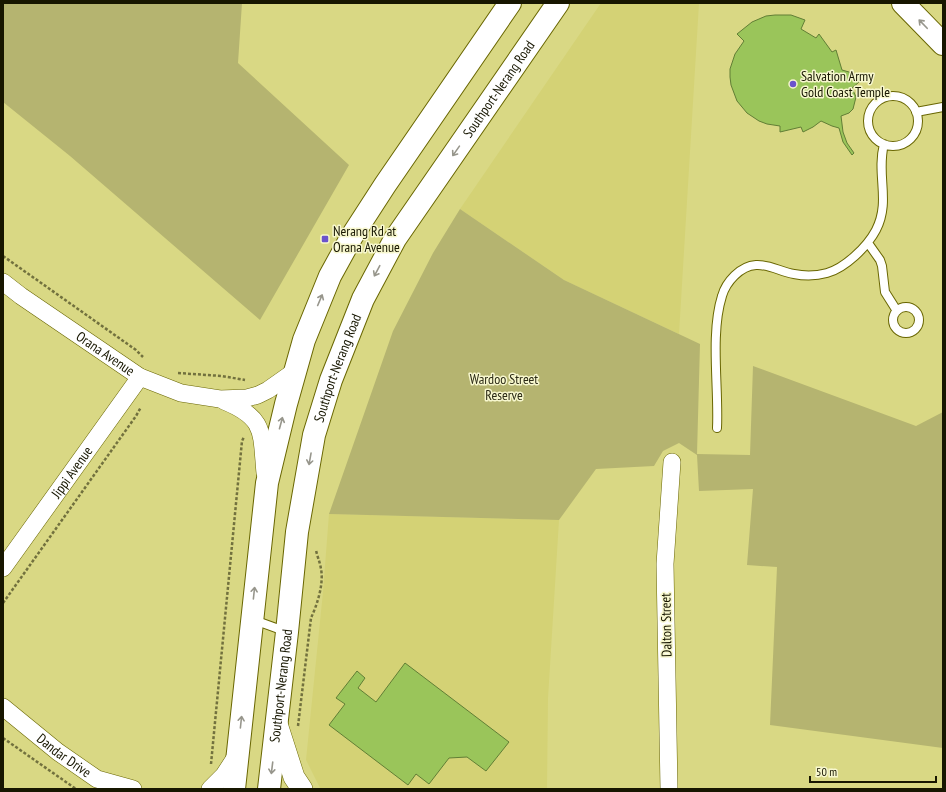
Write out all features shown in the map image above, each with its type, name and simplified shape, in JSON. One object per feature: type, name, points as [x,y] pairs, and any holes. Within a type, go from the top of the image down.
[{"type":"main road","points":[[234,789],[266,483],[278,433],[304,340],[330,276],[352,236],[385,185],[510,3]]},
{"type":"main road","name":"Southport-Nerang Road","points":[[269,789],[288,727],[287,632],[297,532],[314,435],[331,380],[363,300],[395,239],[558,3]]},
{"type":"main road","points":[[903,3],[943,44]]},
{"type":"street","name":"Orana Avenue","points":[[3,282],[21,296],[140,377],[181,393],[220,399],[247,398],[258,395],[274,386],[295,371]]},
{"type":"street","name":"Jippi Avenue","points":[[3,568],[140,377]]},
{"type":"street","name":"Orana Avenue","points":[[220,399],[240,407],[257,422],[262,438],[266,483]]},
{"type":"street","name":"Dalton Street","points":[[670,789],[665,564],[672,462]]},
{"type":"street","name":"Dandar Drive","points":[[3,706],[58,752],[98,779],[133,789]]},
{"type":"street","points":[[288,727],[294,777],[302,789]]},
{"type":"street","points":[[210,789],[224,775],[238,753]]},
{"type":"lane","points":[[889,96],[898,96],[909,101],[916,112],[918,120],[917,128],[911,138],[905,143],[897,146],[884,144],[874,138],[868,126],[869,113],[877,102],[889,96]]},
{"type":"lane","points":[[916,112],[943,108]]},
{"type":"lane","points":[[717,428],[717,331],[721,301],[726,285],[739,272],[755,265],[763,265],[788,273],[801,275],[826,273],[844,264],[868,243],[876,229],[882,211],[884,198],[880,168],[884,144]]},
{"type":"lane","points":[[868,243],[880,260],[885,292],[897,311]]},
{"type":"lane","points":[[251,618],[287,632]]},
{"type":"path","points":[[3,256],[136,350],[143,358]]},
{"type":"path","points":[[176,372],[222,376],[250,381]]},
{"type":"path","points":[[3,603],[136,416],[141,406]]},
{"type":"path","points":[[210,769],[242,441],[246,434]]},
{"type":"path","points":[[288,727],[311,618],[318,604],[321,569],[316,550]]},
{"type":"path","points":[[3,738],[76,789]]},
{"type":"shaded area","points":[[601,3],[699,3],[679,334],[564,280],[460,209]]},
{"type":"shaded area","points":[[329,514],[559,520],[548,698],[547,789],[320,788],[306,760],[323,592]]},
{"type":"green space","points":[[3,3],[242,3],[238,63],[349,165],[260,320],[70,156],[3,102]]},
{"type":"green space","name":"Wardoo Street Reserve","points":[[460,209],[564,280],[700,344],[697,454],[750,455],[753,366],[916,426],[943,412],[943,748],[770,725],[777,567],[747,565],[753,489],[699,491],[697,455],[679,443],[663,451],[654,466],[596,469],[559,520],[329,514],[393,331],[433,253]]},
{"type":"building","name":"Salvation Army Gold Coast Temple","points":[[791,15],[805,20],[801,29],[816,38],[819,34],[832,52],[836,50],[842,70],[859,78],[864,74],[865,77],[852,88],[856,97],[853,109],[849,113],[841,116],[843,132],[847,143],[854,153],[852,155],[843,142],[839,128],[821,121],[803,132],[801,127],[780,132],[780,126],[759,121],[747,113],[737,101],[731,85],[730,69],[735,54],[744,41],[737,34],[752,22],[766,16]]},
{"type":"building","points":[[405,663],[509,742],[486,771],[467,757],[449,758],[429,784],[416,774],[408,785],[329,725],[345,704],[336,698],[357,671],[365,678],[358,688],[376,702]]},
{"type":"place","name":"Salvation Army Gold Coast Temple","points":[[793,84]]},
{"type":"place","name":"Nerang Rd at Orana Avenue","points":[[325,239]]}]
